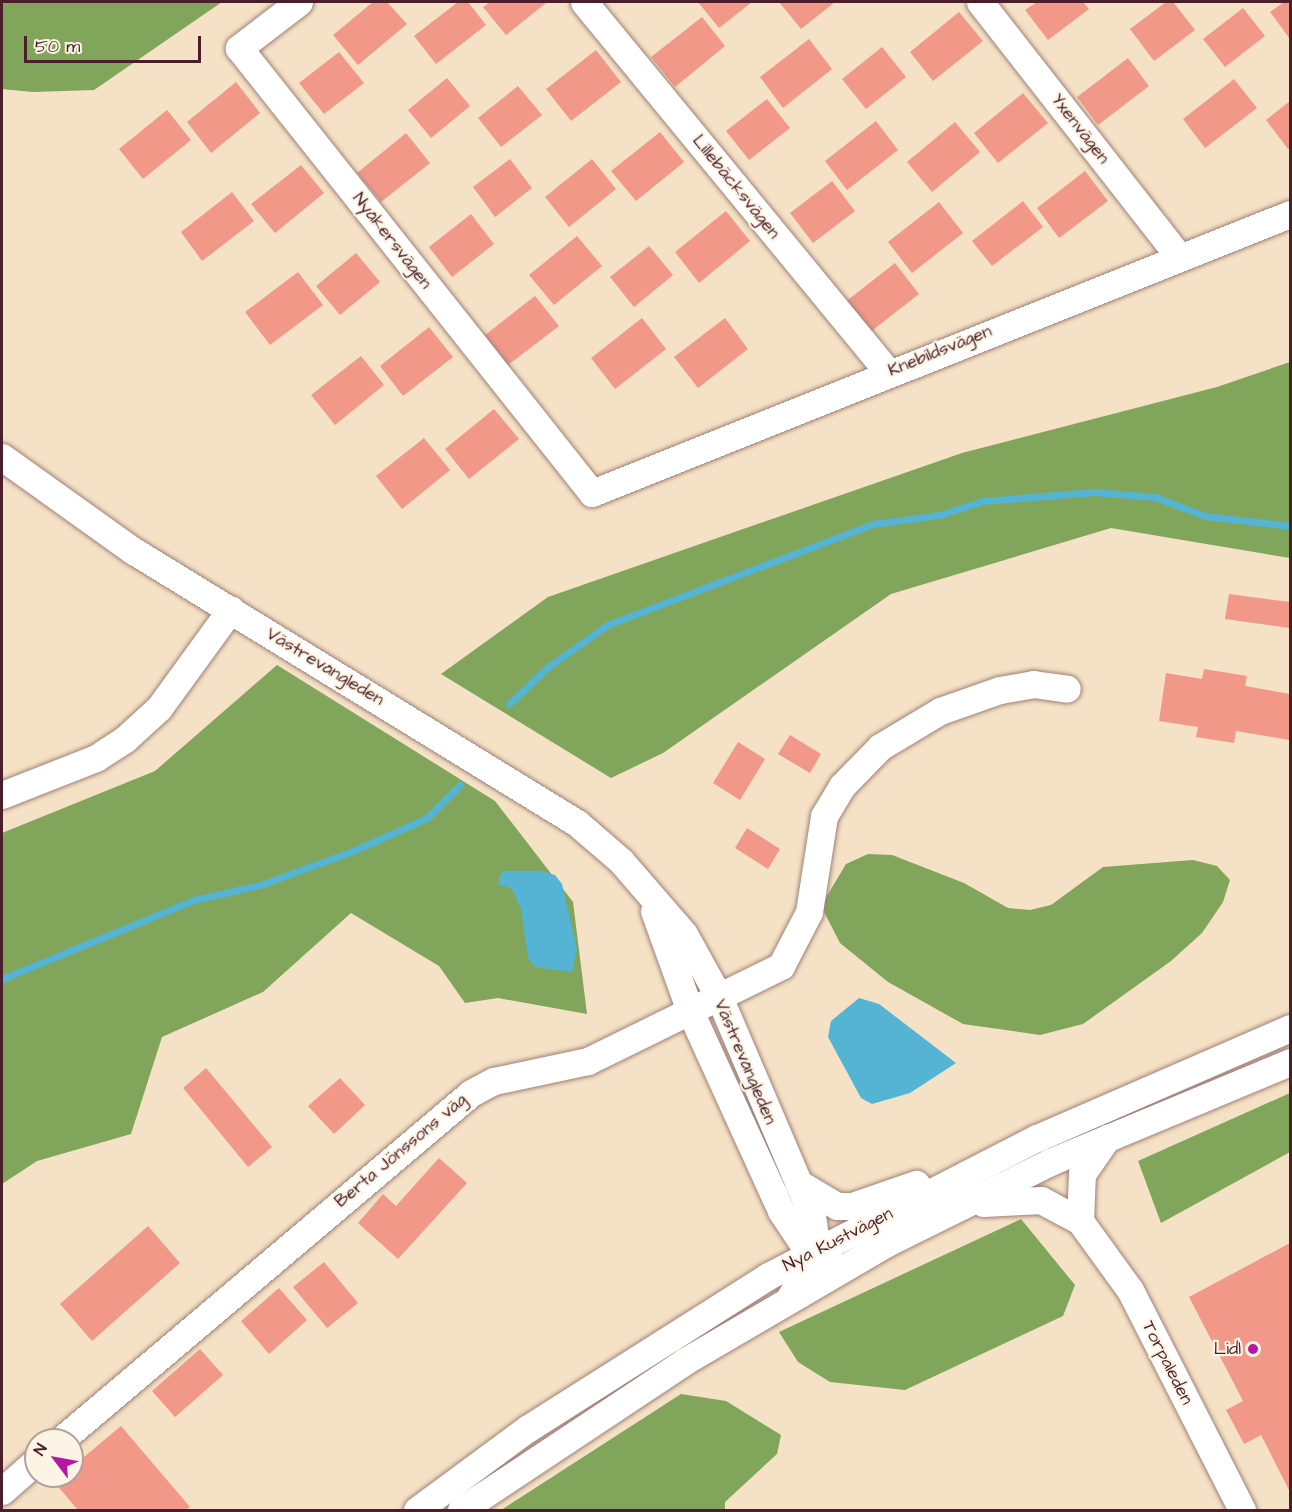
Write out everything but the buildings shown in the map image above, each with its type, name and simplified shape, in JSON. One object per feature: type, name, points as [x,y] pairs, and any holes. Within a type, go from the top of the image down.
[{"type":"street","name":"Nyåkersvägen","points":[[299,2],[239,48],[592,493]]},
{"type":"street","name":"Lillebäcksvägen","points":[[584,2],[888,372]]},
{"type":"street","name":"Yxenvägen","points":[[980,2],[1179,257]]},
{"type":"street","name":"Knebildsvägen","points":[[592,493],[888,372],[1290,214]]},
{"type":"street","name":"Västrevångleden","points":[[2,457],[132,550],[577,823],[642,885],[684,934],[720,999],[812,1215],[815,1253]]},
{"type":"street","points":[[2,795],[96,758],[125,739],[159,708],[231,609]]},
{"type":"street","name":"Berta Jönssons väg","points":[[75,1428],[471,1093],[494,1081],[588,1060],[762,979],[792,951],[809,912],[824,816],[867,758],[950,707],[1033,684],[1067,689]]},
{"type":"street","name":"Västrevångleden","points":[[642,885],[690,1011],[781,1211],[815,1253]]},
{"type":"street","name":"Nya Kustvägen","points":[[417,1510],[527,1429],[768,1276],[1037,1138],[1290,1028]]},
{"type":"street","name":"Nya Kustvägen","points":[[461,1510],[685,1361],[887,1243],[955,1208],[1108,1137],[1290,1062]]},
{"type":"street","points":[[1080,1221],[1082,1174],[1108,1137]]},
{"type":"street","points":[[798,1184],[837,1206],[852,1206],[936,1176],[960,1178]]},
{"type":"street","name":"Torpaleden","points":[[955,1208],[1014,1198],[1041,1200],[1080,1221],[1130,1290],[1242,1510]]},
{"type":"street","points":[[768,1276],[781,1235],[781,1211]]},
{"type":"street","points":[[789,1299],[815,1253],[846,1259],[887,1243]]},
{"type":"street","points":[[2,1491],[24,1472]]},
{"type":"green space","points":[[2,2],[222,2],[94,90],[33,92],[2,89]]},
{"type":"green space","points":[[1290,362],[1290,558],[1111,528],[891,594],[663,753],[611,778],[441,674],[548,597],[962,453],[1217,387]]},
{"type":"green space","points":[[277,665],[495,801],[573,902],[587,1014],[498,998],[465,1003],[439,966],[351,913],[263,992],[162,1037],[131,1134],[37,1161],[2,1184],[2,833],[155,771]]},
{"type":"green space","points":[[868,854],[892,855],[964,883],[1008,908],[1030,910],[1051,905],[1103,867],[1193,860],[1217,866],[1230,880],[1223,902],[1202,933],[1171,961],[1083,1024],[1040,1035],[963,1024],[888,982],[840,943],[821,906],[846,864]]},
{"type":"green space","points":[[1290,1093],[1290,1152],[1161,1223],[1138,1161]]},
{"type":"green space","points":[[1021,1219],[1075,1285],[1063,1316],[905,1390],[830,1382],[798,1362],[779,1332]]},
{"type":"green space","points":[[681,1394],[726,1401],[781,1435],[777,1454],[725,1502],[725,1510],[501,1510]]},
{"type":"water","points":[[502,871],[541,871],[555,875],[562,884],[577,949],[572,972],[535,967],[528,958],[521,909],[512,889],[498,884]]},
{"type":"water","points":[[859,998],[879,1004],[956,1063],[910,1093],[872,1104],[861,1098],[828,1037],[831,1021]]},
{"type":"waterway","points":[[509,704],[548,667],[607,625],[873,524],[939,515],[983,501],[1094,492],[1155,497],[1205,516],[1290,526]]},
{"type":"waterway","points":[[2,979],[194,900],[260,885],[353,851],[427,818],[460,785]]},
{"type":"place","name":"Lidl","points":[[1253,1349]]}]
